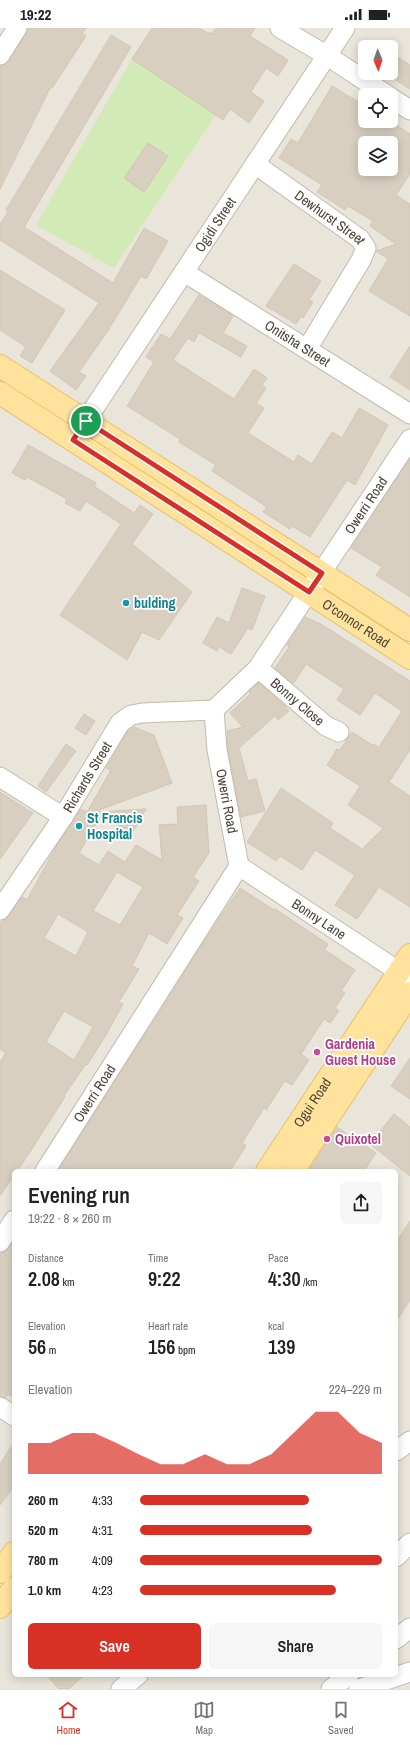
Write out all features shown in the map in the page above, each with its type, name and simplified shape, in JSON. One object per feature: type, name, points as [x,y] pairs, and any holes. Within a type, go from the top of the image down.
[{"type":"main road","name":"O'connor Road","points":[[0,366],[410,630]]},
{"type":"main road","name":"O'connor Road","points":[[0,393],[410,658]]},
{"type":"main road","name":"Ogui Road","points":[[268,1169],[406,969]]},
{"type":"main road","name":"Ogui Road","points":[[294,1169],[410,993]]},
{"type":"main road","points":[[0,1572],[12,1556]]},
{"type":"main road","points":[[0,1606],[12,1591]]},
{"type":"street","points":[[0,55],[17,28]]},
{"type":"street","points":[[280,28],[326,55],[376,88]]},
{"type":"street","name":"Ogidi Street","points":[[73,440],[345,28]]},
{"type":"street","points":[[398,102],[410,110]]},
{"type":"street","name":"Dewhurst Street","points":[[255,164],[360,239],[366,248],[361,260],[307,349]]},
{"type":"street","name":"Onitsha Street","points":[[184,272],[410,414]]},
{"type":"street","name":"Owerri Road","points":[[46,1169],[239,866],[217,750],[214,710],[258,668],[410,439]]},
{"type":"street","name":"Bonny Close","points":[[258,668],[326,726],[339,732]]},
{"type":"street","name":"Richards Street","points":[[0,910],[63,817],[120,723],[131,715],[142,712],[214,710]]},
{"type":"street","points":[[0,777],[63,817]]},
{"type":"street","name":"Bonny Lane","points":[[239,866],[406,969]]},
{"type":"street","points":[[0,1242],[12,1223]]},
{"type":"street","points":[[0,1407],[12,1415]]},
{"type":"street","points":[[398,1450],[410,1441]]},
{"type":"street","points":[[398,1555],[410,1543]]},
{"type":"street","points":[[398,1637],[410,1628]]},
{"type":"street","points":[[398,1676],[410,1672]]},
{"type":"street","points":[[121,1689],[135,1677]]},
{"type":"street","points":[[331,1689],[347,1677]]},
{"type":"street","points":[[359,1689],[395,1677]]},
{"type":"shaded area","points":[[0,28],[410,28],[410,1689],[0,1689]]},
{"type":"green space","points":[[132,59],[216,115],[114,268],[39,227],[37,223]]},
{"type":"building","points":[[28,28],[86,28],[82,34],[86,36],[52,88],[50,88],[0,189],[0,66],[9,61],[26,34]]},
{"type":"building","points":[[152,28],[199,28],[209,34],[210,32],[212,34],[216,28],[255,28],[250,36],[288,60],[278,76],[266,68],[251,92],[264,101],[249,123],[230,109],[223,120],[132,59]]},
{"type":"building","points":[[111,35],[131,47],[24,227],[113,283],[144,228],[168,241],[146,279],[141,276],[109,329],[79,372],[86,376],[76,390],[50,371],[99,303],[0,240],[0,224],[8,212],[6,210]]},
{"type":"building","points":[[398,57],[410,65],[410,89],[396,80],[398,80]]},
{"type":"building","points":[[332,86],[358,102],[358,128],[398,128],[398,126],[410,134],[410,174],[396,195],[410,204],[410,316],[369,291],[388,259],[376,251],[396,244],[370,226],[373,221],[348,206],[345,210],[317,192],[322,185],[279,158],[291,139],[298,143]]},
{"type":"building","points":[[148,143],[168,156],[144,192],[124,178]]},
{"type":"building","points":[[294,264],[321,281],[309,300],[313,302],[303,318],[301,316],[296,324],[266,306]]},
{"type":"building","points":[[0,270],[65,310],[32,363],[20,356],[26,347],[0,330]]},
{"type":"building","points":[[199,295],[233,316],[223,333],[247,346],[241,357],[199,333],[194,342],[188,338],[173,360],[234,399],[254,369],[267,378],[262,385],[266,388],[256,403],[264,408],[248,433],[294,462],[298,455],[312,464],[332,432],[342,438],[359,408],[388,425],[355,485],[347,480],[310,537],[292,526],[290,529],[263,512],[267,507],[212,471],[216,465],[179,442],[180,439],[127,406],[154,362],[146,357],[161,334],[170,339]]},
{"type":"building","points":[[410,346],[410,390],[390,377]]},
{"type":"building","name":"bulding","points":[[28,445],[96,483],[94,486],[134,513],[140,505],[153,514],[132,544],[192,592],[159,640],[142,632],[127,660],[60,615],[121,524],[86,501],[80,511],[65,503],[67,499],[27,477],[25,480],[12,473]]},
{"type":"building","points":[[410,459],[410,597],[376,575],[382,567],[351,548]]},
{"type":"building","points":[[242,588],[265,596],[252,630],[248,628],[231,654],[219,647],[217,651],[203,643],[217,617],[229,623]]},
{"type":"building","points":[[305,617],[321,624],[410,681],[410,750],[389,782],[410,796],[410,907],[379,887],[357,919],[335,905],[355,875],[315,850],[302,870],[280,856],[276,861],[247,842],[281,788],[333,823],[330,828],[362,849],[383,828],[348,805],[360,786],[327,765],[337,749],[340,750],[352,732],[372,745],[373,744],[379,747],[402,711],[375,693],[360,715],[337,700],[344,689],[306,664],[293,684],[275,668],[289,647],[287,645]]},
{"type":"building","points":[[258,683],[289,711],[278,720],[275,716],[239,748],[248,781],[256,779],[265,811],[241,817],[228,749],[227,731],[243,727],[230,713],[251,693],[249,692]]},
{"type":"building","points":[[84,714],[95,721],[86,735],[75,728]]},
{"type":"building","points":[[134,727],[154,735],[172,783],[94,812],[146,809],[132,833],[101,816],[79,853],[99,865],[108,851],[125,862],[136,845],[162,860],[159,825],[178,824],[177,807],[206,805],[209,853],[193,877],[199,881],[177,915],[183,918],[167,944],[149,933],[132,966],[139,969],[119,1002],[123,1004],[106,1035],[87,1065],[86,1064],[64,1096],[65,1097],[18,1169],[12,1169],[12,1178],[0,1196],[0,1062],[6,1053],[0,1049],[0,923],[9,916],[22,897],[27,900],[58,843],[81,809],[87,812],[111,770],[106,768],[128,731]],"holes":[[[117,872],[143,887],[120,925],[93,911]],[[58,914],[88,932],[76,956],[44,938]],[[64,1011],[93,1027],[74,1060],[46,1042]]]},
{"type":"building","points":[[66,744],[76,751],[46,792],[38,786]]},
{"type":"building","points":[[0,792],[33,813],[0,859]]},
{"type":"building","points":[[240,888],[328,944],[325,950],[355,970],[341,991],[345,993],[335,1008],[339,1011],[330,1023],[324,1019],[301,1054],[309,1060],[292,1085],[285,1081],[266,1110],[264,1108],[242,1143],[246,1146],[231,1169],[59,1169]]},
{"type":"building","points":[[410,1058],[410,1099],[391,1086]]},
{"type":"building","points":[[394,1114],[410,1127],[410,1176],[370,1144]]},
{"type":"building","points":[[337,1127],[376,1153],[365,1169],[309,1169]]},
{"type":"building","points":[[410,1221],[410,1300],[398,1319],[398,1239]]},
{"type":"building","points":[[12,1243],[12,1397],[8,1394],[5,1398],[0,1396],[0,1253],[5,1252]]},
{"type":"building","points":[[12,1445],[12,1489],[0,1505],[0,1464]]},
{"type":"building","points":[[48,1677],[82,1677],[69,1689],[59,1689]]},
{"type":"place","name":"bulding","points":[[126,603]]},
{"type":"place","name":"St Francis Hospital","points":[[79,826]]},
{"type":"place","name":"Gardenia Guest House","points":[[317,1052]]},
{"type":"place","name":"Quixotel","points":[[327,1139]]},
{"type":"route","points":[[86,421],[322,573],[309,592],[260,559],[73,440],[86,421]]}]
